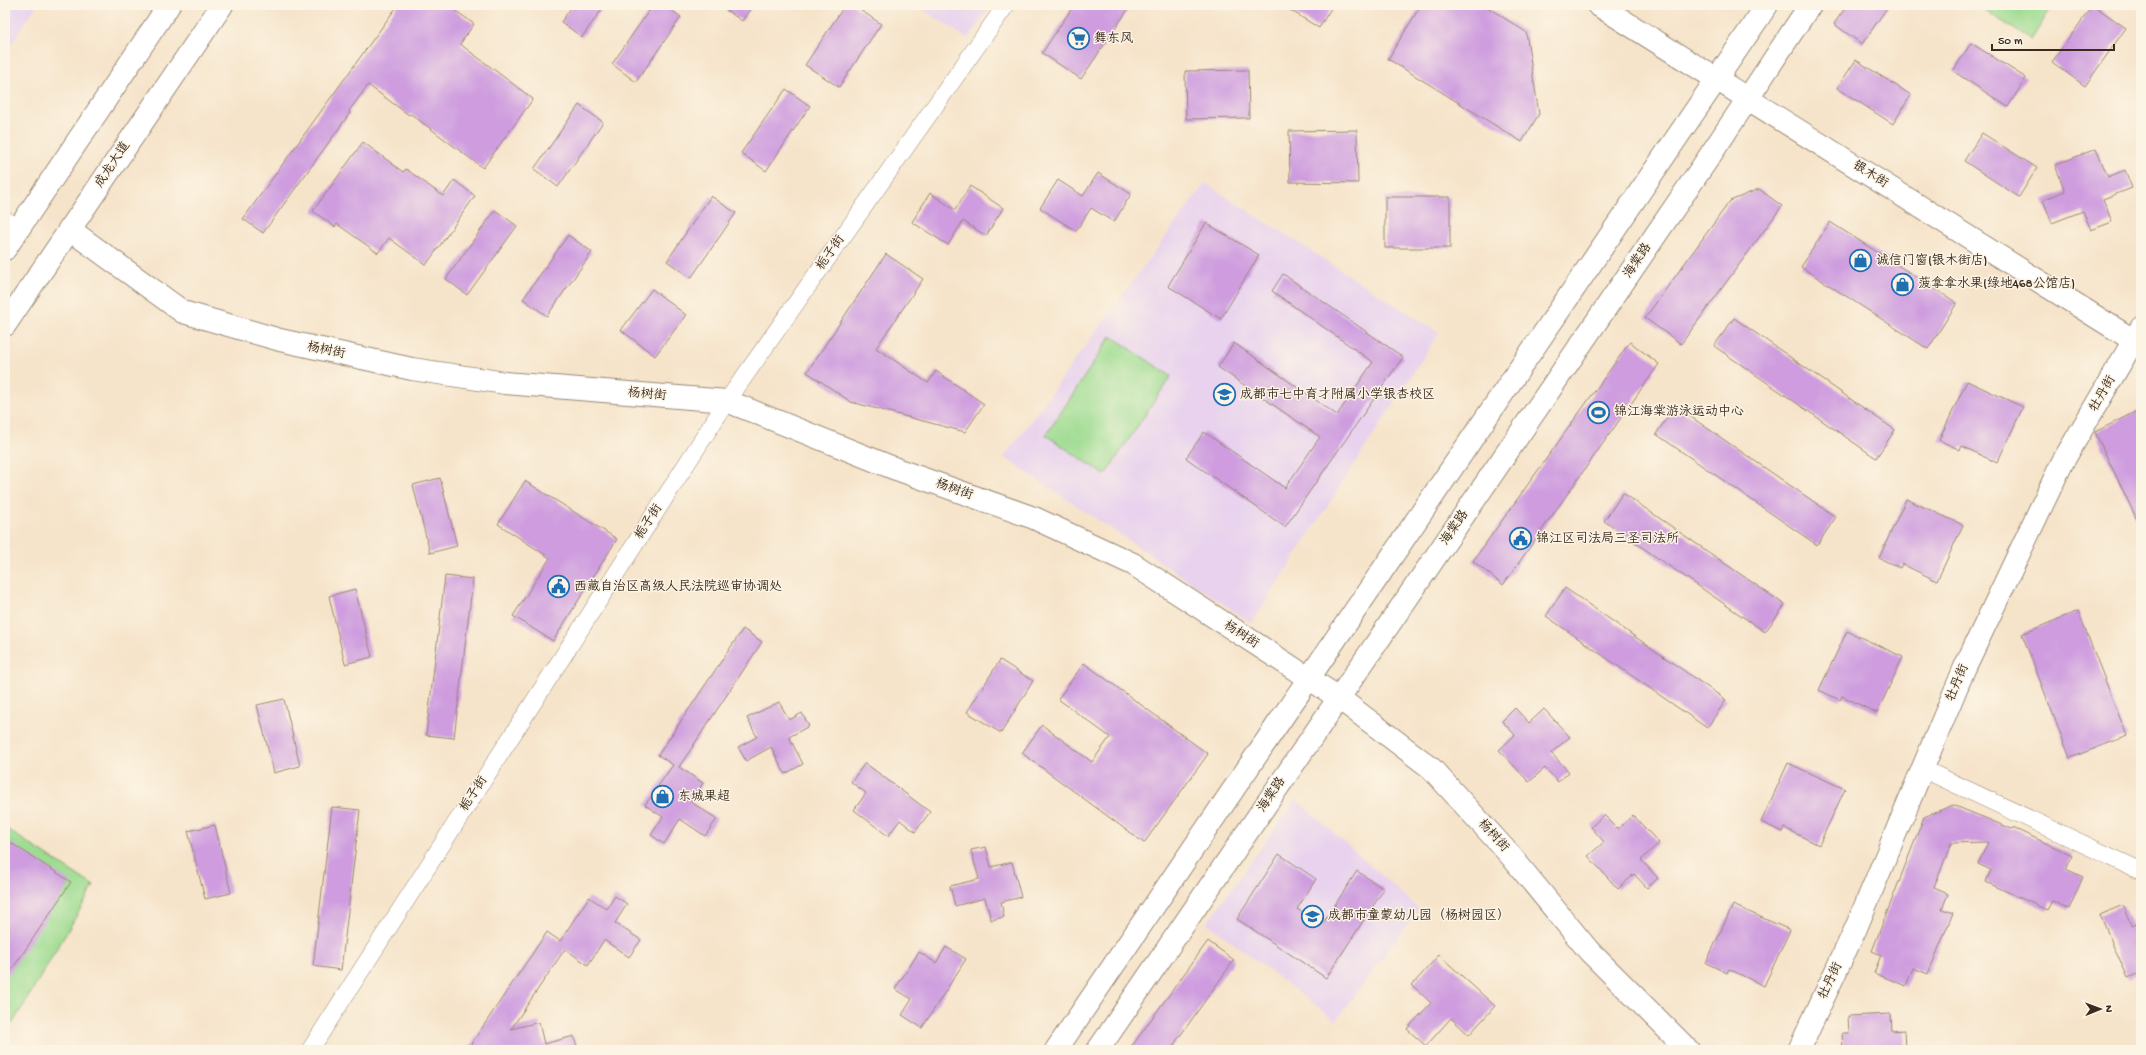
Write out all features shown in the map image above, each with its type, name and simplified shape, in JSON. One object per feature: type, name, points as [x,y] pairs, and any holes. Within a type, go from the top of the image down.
[{"type":"main road","points":[[5,249],[12,224],[170,5]]},
{"type":"main road","name":"成龙大道","points":[[5,325],[222,5]]},
{"type":"main road","name":"银木街","points":[[1598,5],[1748,99],[2139,338]]},
{"type":"main road","points":[[1056,1050],[1310,679],[1767,5]]},
{"type":"main road","name":"海棠路","points":[[1098,1050],[1748,99],[1810,5]]},
{"type":"main road","name":"杨树街","points":[[69,229],[183,312],[280,340],[412,369],[505,383],[727,401],[896,469],[1034,518],[1133,564],[1339,698],[1431,768],[1511,856],[1589,951],[1688,1050]]},
{"type":"main road","name":"牡丹街","points":[[1799,1050],[1856,928],[1965,667],[2062,463],[2139,338]]},
{"type":"street","name":"栀子街","points":[[310,1050],[727,401],[1006,5]]},
{"type":"street","points":[[1923,768],[2141,871]]},
{"type":"shaded area","points":[[5,5],[37,5],[5,53]]},
{"type":"shaded area","points":[[916,5],[991,5],[968,39]]},
{"type":"shaded area","name":"成都市七中育才附属小学银杏校区","points":[[1205,183],[1439,333],[1252,623],[1004,457]]},
{"type":"shaded area","name":"成都市童蒙幼儿园（杨树园区）","points":[[1296,799],[1419,909],[1336,1021],[1207,923]]},
{"type":"green space","points":[[1977,5],[2053,5],[2031,40]]},
{"type":"green space","points":[[1111,336],[1171,376],[1105,475],[1046,435]]},
{"type":"green space","points":[[5,828],[94,886],[13,1023],[5,1018]]},
{"type":"building","points":[[398,5],[448,5],[474,24],[460,44],[533,99],[483,168],[411,114],[409,115],[368,85],[349,111],[350,113],[263,233],[243,219]]},
{"type":"building","points":[[573,5],[605,5],[582,37],[561,22]]},
{"type":"building","points":[[653,5],[664,5],[681,17],[636,82],[612,64]]},
{"type":"building","points":[[719,5],[753,5],[742,21]]},
{"type":"building","points":[[845,5],[853,5],[881,24],[839,87],[805,65]]},
{"type":"building","points":[[1074,5],[1131,5],[1081,79],[1042,53]]},
{"type":"building","points":[[1282,5],[1333,5],[1319,28]]},
{"type":"building","points":[[1421,5],[1484,5],[1526,32],[1539,114],[1522,142],[1388,59]]},
{"type":"building","points":[[1847,5],[1889,5],[1862,44],[1834,24]]},
{"type":"building","points":[[2093,5],[2126,28],[2085,86],[2052,62]]},
{"type":"building","points":[[1971,43],[2026,78],[2008,107],[1953,71]]},
{"type":"building","points":[[1856,60],[1911,95],[1893,124],[1837,88]]},
{"type":"building","points":[[1248,70],[1249,118],[1186,119],[1185,71]]},
{"type":"building","points":[[786,89],[810,106],[766,171],[741,153]]},
{"type":"building","points":[[579,105],[603,122],[558,187],[534,169]]},
{"type":"building","points":[[1357,130],[1358,183],[1290,182],[1289,131]]},
{"type":"building","points":[[1982,133],[2037,168],[2019,197],[1964,161]]},
{"type":"building","points":[[363,142],[403,172],[406,169],[443,196],[454,180],[475,196],[426,265],[389,238],[378,253],[337,224],[335,227],[313,211]]},
{"type":"building","points":[[2096,149],[2108,177],[2125,170],[2132,188],[2103,199],[2112,222],[2091,230],[2083,211],[2052,223],[2043,200],[2065,191],[2055,165]]},
{"type":"building","points":[[1098,173],[1131,194],[1114,222],[1091,208],[1076,231],[1040,208],[1058,180],[1083,196]]},
{"type":"building","points":[[970,186],[1003,208],[986,236],[963,221],[948,245],[912,222],[930,193],[955,210]]},
{"type":"building","points":[[1759,189],[1782,206],[1681,344],[1645,318],[1730,201]]},
{"type":"building","points":[[711,196],[736,213],[691,278],[667,261]]},
{"type":"building","points":[[1385,197],[1450,197],[1450,248],[1385,248]]},
{"type":"building","points":[[495,210],[517,226],[467,295],[446,279]]},
{"type":"building","points":[[1830,222],[1957,303],[1928,349],[1801,267]]},
{"type":"building","points":[[1206,223],[1259,255],[1221,319],[1168,286]]},
{"type":"building","points":[[568,235],[592,252],[547,316],[523,299]]},
{"type":"building","points":[[886,254],[923,279],[876,348],[928,383],[936,371],[984,404],[965,432],[851,402],[807,372]]},
{"type":"building","points":[[1283,274],[1403,357],[1285,527],[1186,458],[1204,432],[1285,488],[1320,437],[1218,367],[1234,343],[1337,415],[1373,362],[1272,291]]},
{"type":"building","points":[[652,289],[686,315],[655,356],[621,330]]},
{"type":"building","points":[[1734,318],[1895,430],[1876,458],[1714,346]]},
{"type":"building","points":[[1630,342],[1659,364],[1503,585],[1473,561]]},
{"type":"building","points":[[1967,381],[2023,407],[1997,463],[1962,446],[1960,450],[1939,440]]},
{"type":"building","points":[[1675,406],[1836,517],[1817,545],[1656,434]]},
{"type":"building","points":[[2141,409],[2141,528],[2095,432]]},
{"type":"building","points":[[440,478],[457,546],[430,553],[413,485]]},
{"type":"building","name":"西藏自治区高级人民法院巡审协调处","points":[[525,481],[617,539],[553,641],[513,616],[550,558],[498,524]]},
{"type":"building","points":[[1623,493],[1785,605],[1765,632],[1604,521]]},
{"type":"building","points":[[1906,499],[1963,525],[1937,581],[1902,564],[1900,568],[1879,558]]},
{"type":"building","points":[[445,576],[473,579],[454,738],[426,735]]},
{"type":"building","points":[[1565,588],[1726,700],[1707,728],[1546,616]]},
{"type":"building","points":[[355,589],[372,657],[345,664],[329,596]]},
{"type":"building","points":[[2078,611],[2127,736],[2070,758],[2022,634]]},
{"type":"building","points":[[743,629],[762,642],[679,767],[703,783],[691,802],[717,819],[705,836],[680,819],[664,844],[651,835],[663,817],[645,805],[673,765],[658,755]]},
{"type":"building","points":[[1847,631],[1903,657],[1877,713],[1842,696],[1840,700],[1819,690]]},
{"type":"building","points":[[1000,660],[1033,681],[1001,733],[967,712]]},
{"type":"building","points":[[1084,663],[1208,754],[1144,843],[1022,753],[1042,725],[1092,762],[1110,737],[1058,699]]},
{"type":"building","points":[[284,699],[300,766],[274,773],[257,705]]},
{"type":"building","points":[[779,702],[789,720],[802,713],[809,726],[789,737],[803,764],[785,774],[771,747],[746,761],[738,747],[757,737],[747,718]]},
{"type":"building","points":[[1515,708],[1529,723],[1544,709],[1570,737],[1551,753],[1569,772],[1558,782],[1545,768],[1529,782],[1499,750],[1515,735],[1502,721]]},
{"type":"building","points":[[865,763],[930,812],[915,832],[900,820],[888,836],[854,810],[866,793],[851,782]]},
{"type":"building","points":[[1788,763],[1845,789],[1819,845],[1784,828],[1782,832],[1761,822]]},
{"type":"building","points":[[1953,805],[2012,829],[2013,828],[2072,855],[2066,869],[2083,877],[2069,909],[2052,901],[2047,910],[1986,882],[1991,870],[1978,864],[1988,842],[1951,843],[1934,888],[1948,894],[1942,909],[1953,913],[1928,974],[1913,968],[1906,986],[1874,973],[1881,955],[1872,951],[1924,817]]},
{"type":"building","points":[[332,807],[360,810],[341,970],[313,966]]},
{"type":"building","points":[[1604,815],[1618,829],[1633,815],[1659,843],[1641,860],[1658,878],[1647,888],[1634,874],[1618,889],[1588,856],[1604,842],[1591,827]]},
{"type":"building","points":[[215,825],[231,893],[205,899],[188,831]]},
{"type":"building","points":[[5,839],[71,882],[5,980]]},
{"type":"building","points":[[986,847],[991,867],[1012,862],[1021,897],[1001,902],[1004,917],[991,920],[985,898],[955,906],[950,886],[979,879],[971,850]]},
{"type":"building","points":[[1279,854],[1316,879],[1297,909],[1322,925],[1357,871],[1384,889],[1326,978],[1237,919]]},
{"type":"building","points":[[615,896],[627,904],[615,923],[641,940],[629,957],[604,940],[588,965],[565,949],[511,1029],[539,1022],[544,1044],[574,1036],[578,1050],[467,1050],[547,932],[560,941],[589,897],[607,909]]},
{"type":"building","points":[[1733,905],[1790,930],[1764,986],[1729,969],[1727,973],[1706,963]]},
{"type":"building","points":[[2123,905],[2132,925],[2141,921],[2141,972],[2128,978],[2100,915]]},
{"type":"building","points":[[1208,941],[1234,960],[1170,1050],[1129,1050]]},
{"type":"building","points":[[946,947],[966,959],[922,1028],[902,1015],[912,999],[895,989],[919,952],[936,963]]},
{"type":"building","points":[[1439,955],[1495,1006],[1469,1035],[1451,1018],[1426,1046],[1407,1029],[1431,1003],[1412,985]]},
{"type":"building","points":[[1891,1014],[1892,1031],[1904,1030],[1905,1050],[1843,1050],[1842,1033],[1849,1033],[1848,1016]]},
{"type":"place","name":"舞东风","points":[[1079,39]]},
{"type":"place","name":"诚信门窗(银木街店)","points":[[1860,261]]},
{"type":"place","name":"菠拿拿水果(绿地468公馆店)","points":[[1902,284]]},
{"type":"place","name":"成都市七中育才附属小学银杏校区","points":[[1224,395]]},
{"type":"place","name":"锦江海棠游泳运动中心","points":[[1598,412]]},
{"type":"place","name":"锦江区司法局三圣司法所","points":[[1521,539]]},
{"type":"place","name":"西藏自治区高级人民法院巡审协调处","points":[[559,587]]},
{"type":"place","name":"东城果超","points":[[662,797]]},
{"type":"place","name":"成都市童蒙幼儿园（杨树园区）","points":[[1313,916]]}]
